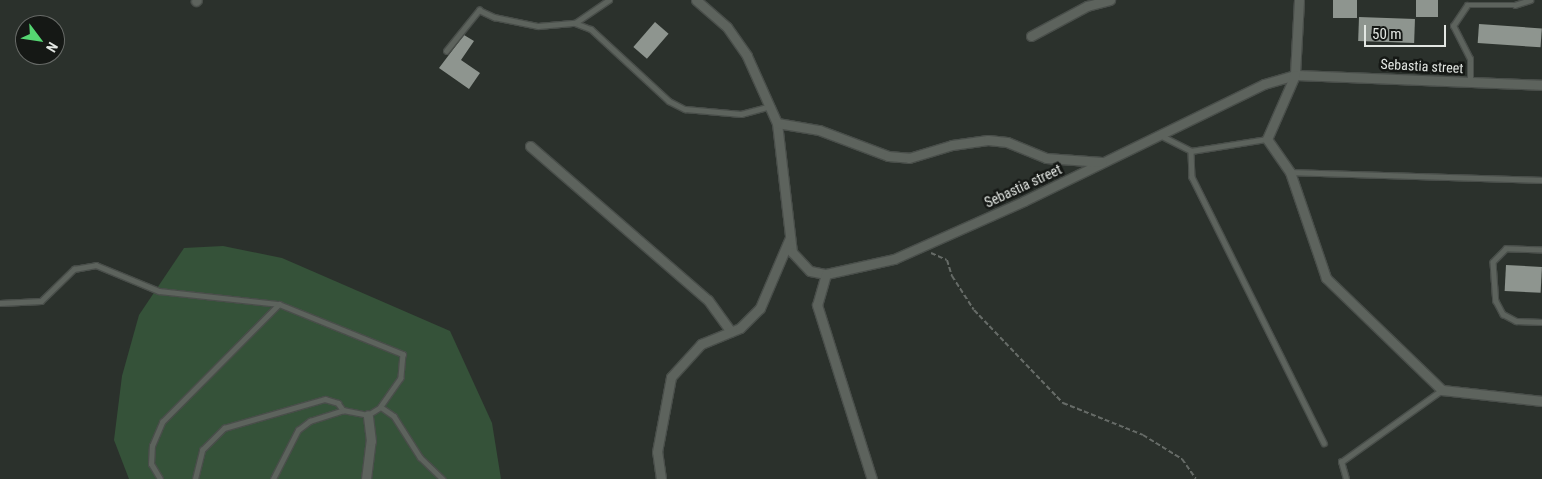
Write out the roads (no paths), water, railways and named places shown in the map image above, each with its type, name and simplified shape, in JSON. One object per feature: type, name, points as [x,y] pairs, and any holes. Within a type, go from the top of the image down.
[{"type":"street","points":[[696,0],[727,27],[748,56],[777,123],[789,240],[800,264],[826,274],[817,305],[872,479]]},
{"type":"street","points":[[1031,36],[1086,3],[1110,0]]},
{"type":"street","points":[[1299,0],[1296,75],[1267,139],[1290,172],[1326,278],[1442,390],[1542,401]]},
{"type":"street","name":"Sebastia street","points":[[826,274],[874,265],[914,250],[1105,162],[1264,84],[1296,75],[1542,85]]},
{"type":"street","points":[[777,123],[819,130],[888,156],[908,158],[952,145],[988,140],[1007,142],[1046,158],[1105,162]]},
{"type":"street","points":[[530,146],[708,300],[731,332]]},
{"type":"street","points":[[661,479],[657,452],[671,377],[701,344],[731,332],[760,308],[789,240]]},
{"type":"street","points":[[366,479],[371,440],[368,414]]},
{"type":"lane","points":[[575,23],[609,0]]},
{"type":"lane","points":[[1470,82],[1470,59],[1453,26],[1468,5],[1515,5],[1530,0]]},
{"type":"lane","points":[[446,51],[479,10],[494,18],[538,26],[575,23],[591,30],[669,101],[685,109],[741,114],[770,106]]},
{"type":"lane","points":[[1160,135],[1191,151],[1267,139]]},
{"type":"lane","points":[[1191,151],[1192,177],[1324,443]]},
{"type":"lane","points":[[1290,172],[1542,180]]},
{"type":"lane","points":[[1542,250],[1506,249],[1493,262],[1496,301],[1503,314],[1516,322],[1542,322]]},
{"type":"lane","points":[[0,303],[40,301],[74,269],[96,265],[159,291],[280,304],[403,354],[401,378],[381,407],[368,414],[343,410],[310,421],[298,430],[273,479]]},
{"type":"lane","points":[[160,479],[151,464],[152,446],[162,422],[280,304]]},
{"type":"lane","points":[[1346,479],[1341,462],[1442,390]]},
{"type":"lane","points":[[195,479],[202,450],[210,437],[224,428],[325,399],[338,403],[343,410]]},
{"type":"lane","points":[[381,407],[394,416],[420,457],[444,479]]}]
